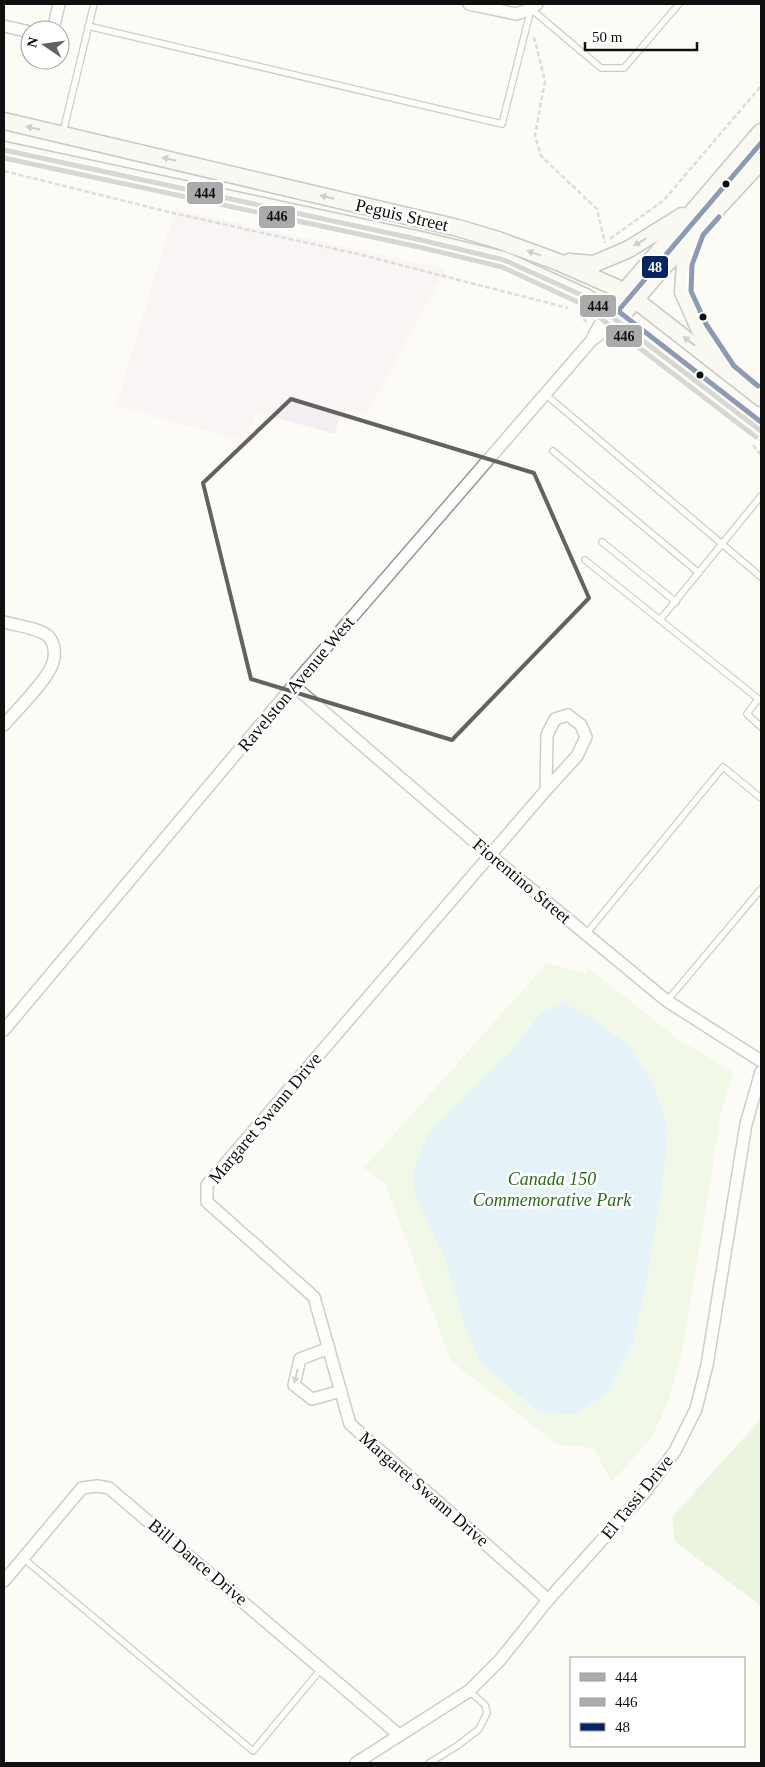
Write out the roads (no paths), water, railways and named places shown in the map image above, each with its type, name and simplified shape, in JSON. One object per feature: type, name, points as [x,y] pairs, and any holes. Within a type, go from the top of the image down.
[{"type":"street","points":[[55,20],[59,4]]},
{"type":"street","points":[[469,4],[516,14],[534,6]]},
{"type":"street","points":[[4,26],[20,30]]},
{"type":"street","name":"Peguis Street","points":[[4,121],[458,228],[498,240],[558,262],[629,296],[761,398]]},
{"type":"street","points":[[612,316],[697,207],[761,132]]},
{"type":"street","name":"Peguis Street","points":[[4,150],[421,240],[504,260],[586,297],[761,431]]},
{"type":"street","points":[[629,296],[696,231],[761,161]]},
{"type":"street","points":[[558,262],[594,264],[629,249],[697,207]]},
{"type":"street","points":[[696,231],[685,264],[683,292],[699,328],[728,371]]},
{"type":"street","name":"Ravelston Avenue West","points":[[591,341],[597,329],[612,316]]},
{"type":"street","name":"Ravelston Avenue West","points":[[4,1030],[294,686],[612,316]]},
{"type":"street","points":[[4,622],[36,630],[49,637],[55,650],[52,665],[44,678],[4,725]]},
{"type":"street","name":"Fiorentino Street","points":[[294,686],[490,855],[667,1001],[761,1060]]},
{"type":"street","name":"Margaret Swann Drive","points":[[546,790],[547,735],[555,719],[568,715],[581,725],[586,737],[577,756],[207,1185],[207,1202],[314,1297],[350,1424],[548,1600]]},
{"type":"street","name":"El Tassi Drive","points":[[363,1762],[399,1735],[469,1691],[500,1660],[548,1600],[645,1492],[674,1451],[696,1409],[707,1365],[746,1124],[761,1072]]},
{"type":"street","points":[[329,1348],[300,1359],[294,1385],[312,1399],[341,1391]]},
{"type":"street","name":"Bill Dance Drive","points":[[4,1581],[82,1488],[97,1486],[109,1488],[399,1735]]},
{"type":"lane","points":[[62,134],[94,4]]},
{"type":"lane","points":[[88,26],[502,124],[534,6],[602,68],[624,68],[679,4]]},
{"type":"lane","points":[[217,197],[224,172]]},
{"type":"lane","points":[[545,394],[761,577]]},
{"type":"lane","points":[[553,451],[699,573]]},
{"type":"lane","points":[[660,620],[761,496]]},
{"type":"lane","points":[[602,542],[676,602]]},
{"type":"lane","points":[[585,560],[760,700],[747,714],[761,727]]},
{"type":"lane","points":[[586,934],[723,767],[761,798]]},
{"type":"lane","points":[[667,1001],[761,889]]},
{"type":"lane","points":[[23,1558],[253,1751],[322,1668]]},
{"type":"lane","points":[[429,1763],[457,1746],[478,1728],[487,1713],[485,1705],[469,1691]]},
{"type":"water","name":"Canada 150 Commemorative Park","points":[[562,1003],[586,1014],[628,1045],[653,1083],[668,1129],[662,1186],[645,1290],[632,1346],[609,1392],[575,1414],[539,1412],[482,1364],[467,1332],[445,1258],[415,1195],[414,1171],[429,1132],[519,1043],[540,1013]]}]
